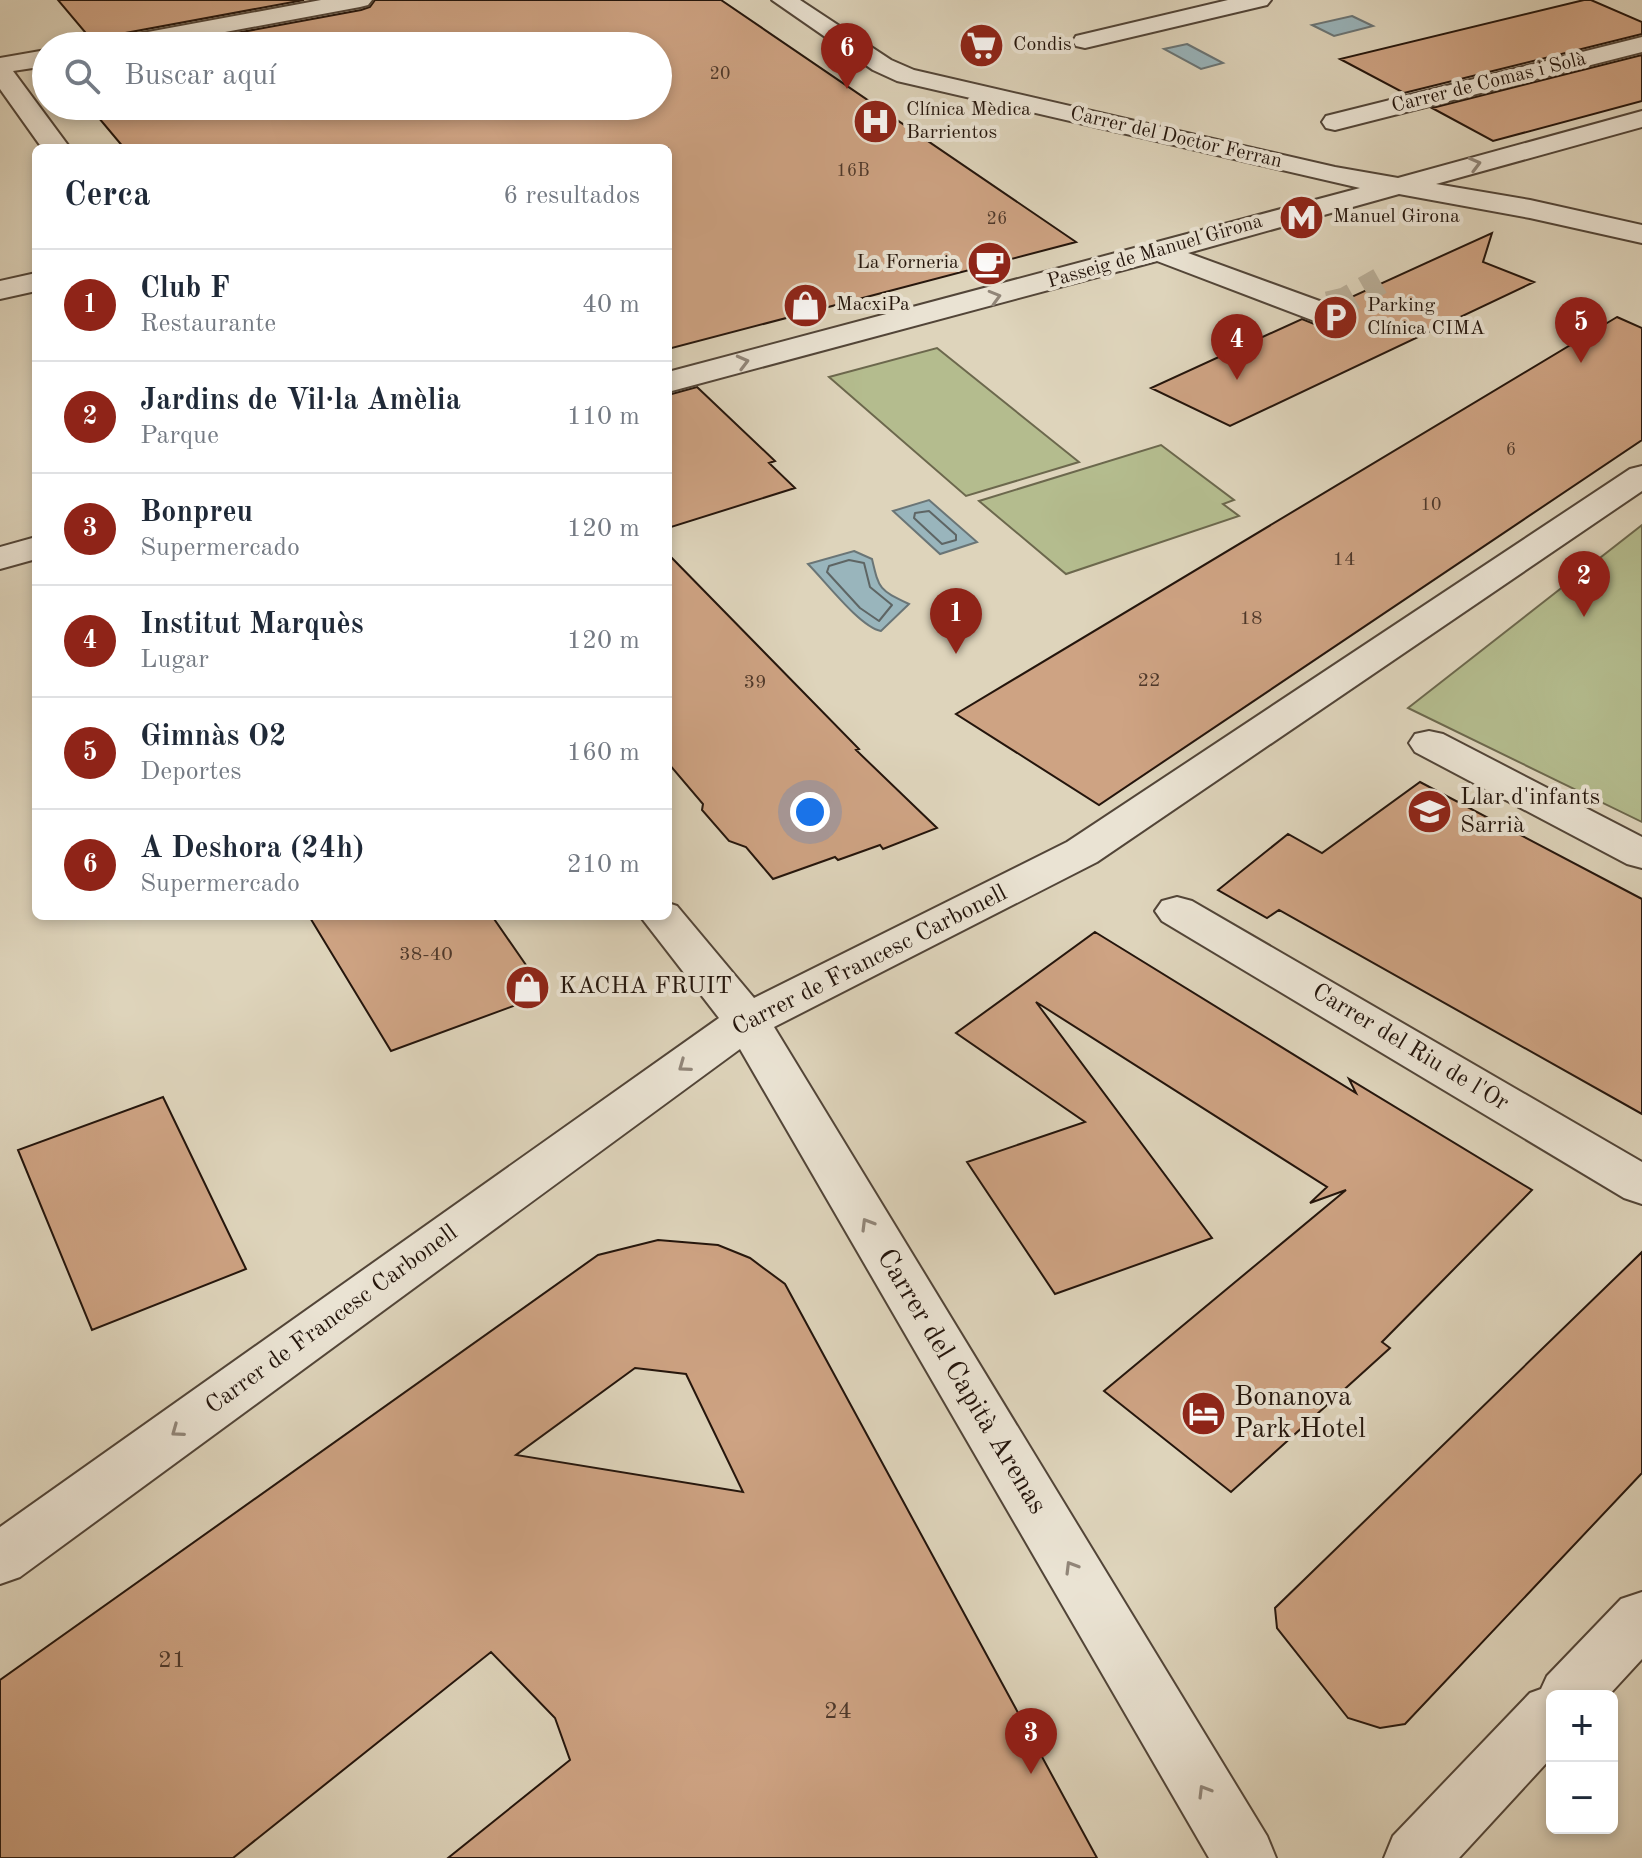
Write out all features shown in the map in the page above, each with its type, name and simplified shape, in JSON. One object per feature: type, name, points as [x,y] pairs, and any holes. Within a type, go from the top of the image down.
[{"type":"street","points":[[186,32],[360,0]]},
{"type":"street","name":"Carrer del Doctor Ferran","points":[[784,0],[882,65],[906,76],[1335,175],[1400,184],[1642,234]]},
{"type":"street","points":[[1085,41],[1259,0]]},
{"type":"street","name":"Carrer de Comas i Solà","points":[[1335,122],[1642,44]]},
{"type":"street","points":[[32,61],[0,68],[32,114]]},
{"type":"street","name":"Passeig de Manuel Girona","points":[[672,381],[972,303],[1642,119]]},
{"type":"street","points":[[36,120],[53,144]]},
{"type":"street","points":[[1157,251],[1263,290],[1332,311]]},
{"type":"street","points":[[0,290],[32,283]]},
{"type":"street","name":"Carrer de Francesc Carbonell","points":[[0,1559],[747,1021],[1082,852],[1642,476]]},
{"type":"street","points":[[0,558],[32,549]]},
{"type":"street","points":[[1429,743],[1642,854]]},
{"type":"street","name":"Carrer del Riu de l'Or","points":[[1177,911],[1642,1185]]},
{"type":"street","name":"Carrer del Capità Arenas","points":[[665,920],[747,1021],[1244,1858]]},
{"type":"street","points":[[1574,1690],[1642,1618]]},
{"type":"street","points":[[1416,1858],[1546,1719]]},
{"type":"green space","points":[[937,348],[1079,462],[966,496],[829,377]]},
{"type":"green space","points":[[1161,445],[1234,500],[1223,504],[1239,516],[1066,574],[979,501]]},
{"type":"green space","points":[[1642,525],[1642,822],[1408,708]]},
{"type":"water","points":[[1352,16],[1373,26],[1334,36],[1312,25]]},
{"type":"water","points":[[1187,44],[1223,63],[1201,69],[1164,49]]},
{"type":"water","points":[[929,500],[977,542],[940,554],[893,511]]},
{"type":"water","points":[[854,551],[872,559],[879,583],[886,592],[909,604],[881,631],[853,613],[808,564]]},
{"type":"building","points":[[58,0],[304,0],[131,32],[85,32]]},
{"type":"building","points":[[375,0],[721,0],[1076,242],[672,348],[672,144],[121,144],[101,120],[672,120],[672,32],[242,32],[370,7]]},
{"type":"building","points":[[1591,0],[1642,22],[1642,34],[1404,93],[1340,59]]},
{"type":"building","points":[[1642,55],[1642,101],[1493,141],[1432,108]]},
{"type":"building","points":[[1492,233],[1483,262],[1534,282],[1230,426],[1151,388],[1302,319],[1324,328],[1348,328],[1354,317],[1348,308],[1336,304]]},
{"type":"building","points":[[1617,317],[1642,328],[1642,440],[1099,805],[956,714]]},
{"type":"building","points":[[697,387],[775,461],[769,463],[795,488],[672,527],[672,394]]},
{"type":"building","points":[[672,558],[859,749],[856,750],[937,828],[883,849],[880,845],[838,860],[835,857],[773,879],[746,847],[729,841],[702,810],[703,804],[672,768]]},
{"type":"building","points":[[1420,782],[1642,899],[1642,1114],[1279,910],[1267,918],[1218,890],[1288,834],[1322,853]]},
{"type":"building","points":[[311,920],[495,920],[546,994],[391,1051]]},
{"type":"building","points":[[1095,932],[1356,1093],[1349,1079],[1532,1190],[1382,1342],[1390,1348],[1231,1492],[1104,1391],[1346,1190],[1310,1203],[1327,1187],[1036,1002],[1212,1238],[1055,1294],[967,1162],[1085,1122],[956,1033]]},
{"type":"building","points":[[163,1097],[246,1269],[92,1330],[18,1150]]},
{"type":"building","points":[[658,1240],[718,1245],[750,1258],[785,1284],[1097,1858],[448,1858],[570,1760],[555,1718],[491,1652],[233,1858],[0,1858],[0,1680],[598,1255]],"holes":[[[635,1368],[686,1374],[743,1492],[516,1455]]]},
{"type":"building","points":[[1642,1252],[1642,1473],[1405,1724],[1380,1728],[1348,1718],[1277,1628],[1275,1608]]},
{"type":"tunnel","points":[[1328,305],[1345,301],[1380,281]]},
{"type":"place","name":"Condis","points":[[982,45]]},
{"type":"place","name":"A Deshora (24h)","points":[[847,89]]},
{"type":"place","name":"Clínica Mèdica Barrientos","points":[[875,121]]},
{"type":"place","name":"Manuel Girona","points":[[1302,217]]},
{"type":"place","name":"La Forneria","points":[[990,263]]},
{"type":"place","name":"MacxiPa","points":[[805,305]]},
{"type":"place","name":"Parking Clínica CIMA","points":[[1336,318]]},
{"type":"place","name":"Gimnàs O2","points":[[1581,363]]},
{"type":"place","name":"Institut Marquès","points":[[1237,380]]},
{"type":"place","name":"Jardins de Vil·la Amèlia","points":[[1584,617]]},
{"type":"place","name":"Club F","points":[[956,654]]},
{"type":"place","name":"Llar d'infants Sarrià","points":[[1429,812]]},
{"type":"place","name":"KACHA FRUIT","points":[[528,987]]},
{"type":"place","name":"Bonanova Park Hotel","points":[[1203,1414]]},
{"type":"place","name":"Bonpreu","points":[[1031,1774]]}]
